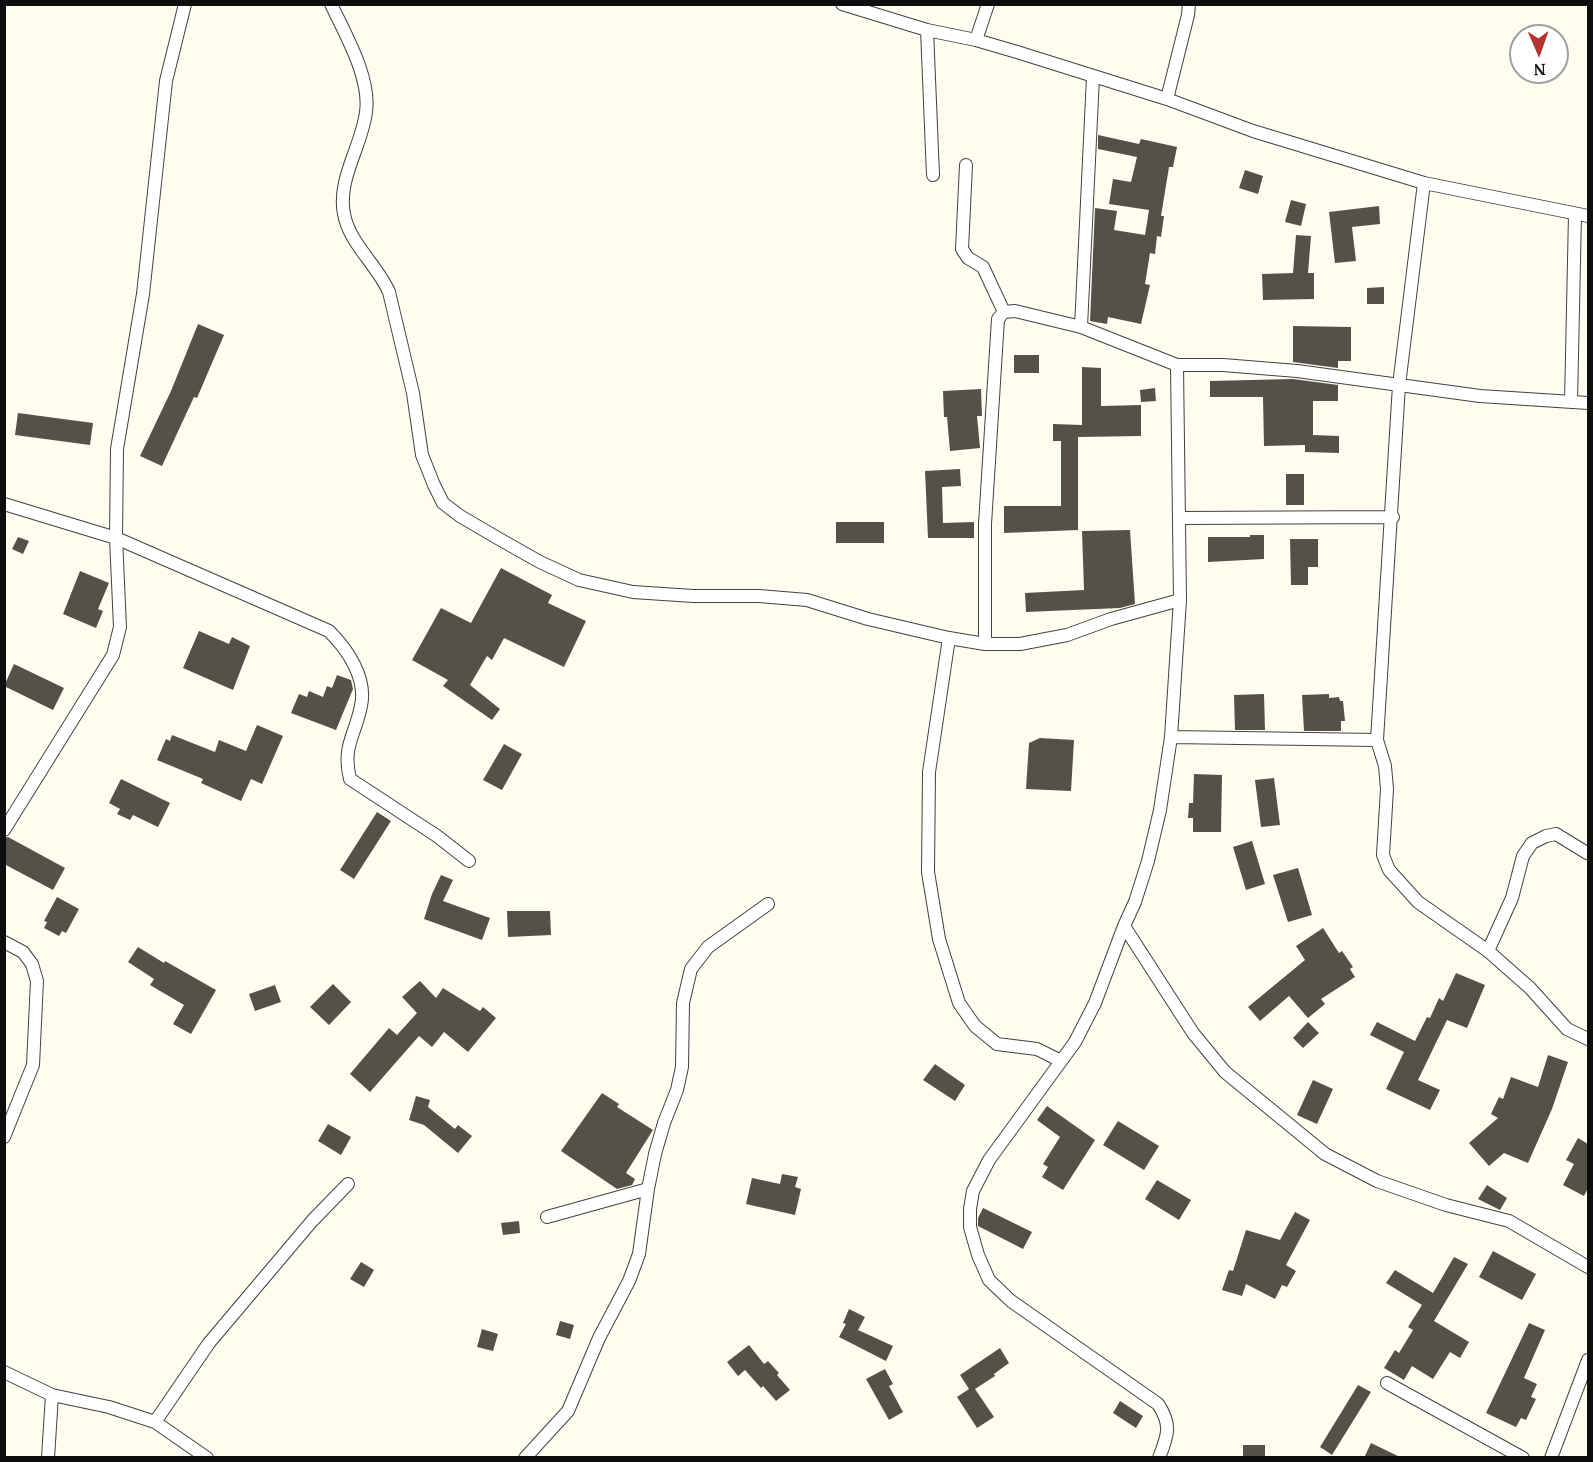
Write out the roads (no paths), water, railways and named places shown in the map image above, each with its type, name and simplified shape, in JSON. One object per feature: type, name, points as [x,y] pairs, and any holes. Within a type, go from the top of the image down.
[{"type":"street","points":[[4,830],[112,655],[120,627],[116,538],[117,449],[143,294],[166,81],[185,4]]},
{"type":"street","points":[[331,4],[357,61],[366,93],[367,110],[343,190],[344,214],[352,235],[383,278],[389,292],[413,393],[423,455],[443,502],[460,516],[579,580],[633,592],[807,600],[868,619],[985,644],[1020,644],[1067,635],[1111,619],[1180,600]]},
{"type":"street","points":[[842,4],[927,30],[976,40],[1167,99],[1253,131],[1424,183],[1588,216]]},
{"type":"street","points":[[976,40],[988,4]]},
{"type":"street","points":[[1167,99],[1189,4]]},
{"type":"street","points":[[927,30],[933,175]]},
{"type":"street","points":[[1081,327],[1093,77]]},
{"type":"street","points":[[966,165],[962,249],[968,258],[983,267],[1004,312]]},
{"type":"street","points":[[1424,183],[1399,385],[1393,517],[1377,740],[1385,766],[1387,789],[1383,855],[1389,870],[1418,902],[1488,951],[1530,988],[1567,1029],[1588,1039]]},
{"type":"street","points":[[1571,402],[1575,214]]},
{"type":"street","points":[[985,644],[985,524],[998,319],[1004,312],[1015,311],[1081,327],[1177,365],[1223,364],[1298,371],[1480,396],[1588,403]]},
{"type":"street","points":[[1160,1458],[1168,1428],[1166,1416],[1158,1404],[1011,1301],[989,1280],[978,1255],[970,1227],[970,1209],[972,1191],[989,1160],[1075,1042],[1095,1002],[1135,902],[1148,861],[1160,810],[1171,737],[1180,600],[1177,365]]},
{"type":"street","points":[[4,504],[116,538],[329,631],[344,647],[362,687],[361,705],[347,752],[350,779],[437,836],[469,861]]},
{"type":"street","points":[[1179,518],[1393,517]]},
{"type":"street","points":[[949,638],[929,772],[928,872],[939,939],[959,1003],[975,1026],[997,1044],[1037,1049],[1061,1061]]},
{"type":"street","points":[[1171,737],[1377,740]]},
{"type":"street","points":[[1488,951],[1512,898],[1523,856],[1532,843],[1556,834],[1587,853]]},
{"type":"street","points":[[525,1458],[568,1411],[599,1338],[629,1281],[639,1254],[655,1154],[677,1090],[682,1067],[683,1003],[691,969],[708,947],[768,904]]},
{"type":"street","points":[[1124,926],[1193,1033],[1225,1072],[1325,1154],[1377,1181],[1446,1205],[1509,1221],[1588,1267]]},
{"type":"street","points":[[4,942],[23,952],[32,964],[37,981],[33,1065],[4,1137]]},
{"type":"street","points":[[155,1422],[209,1343],[312,1221],[348,1184]]},
{"type":"street","points":[[547,1217],[648,1189]]},
{"type":"street","points":[[1551,1458],[1588,1360]]},
{"type":"street","points":[[4,1372],[52,1395],[109,1407],[155,1422],[207,1458]]},
{"type":"street","points":[[1387,1383],[1522,1458]]},
{"type":"street","points":[[48,1458],[52,1395]]}]
